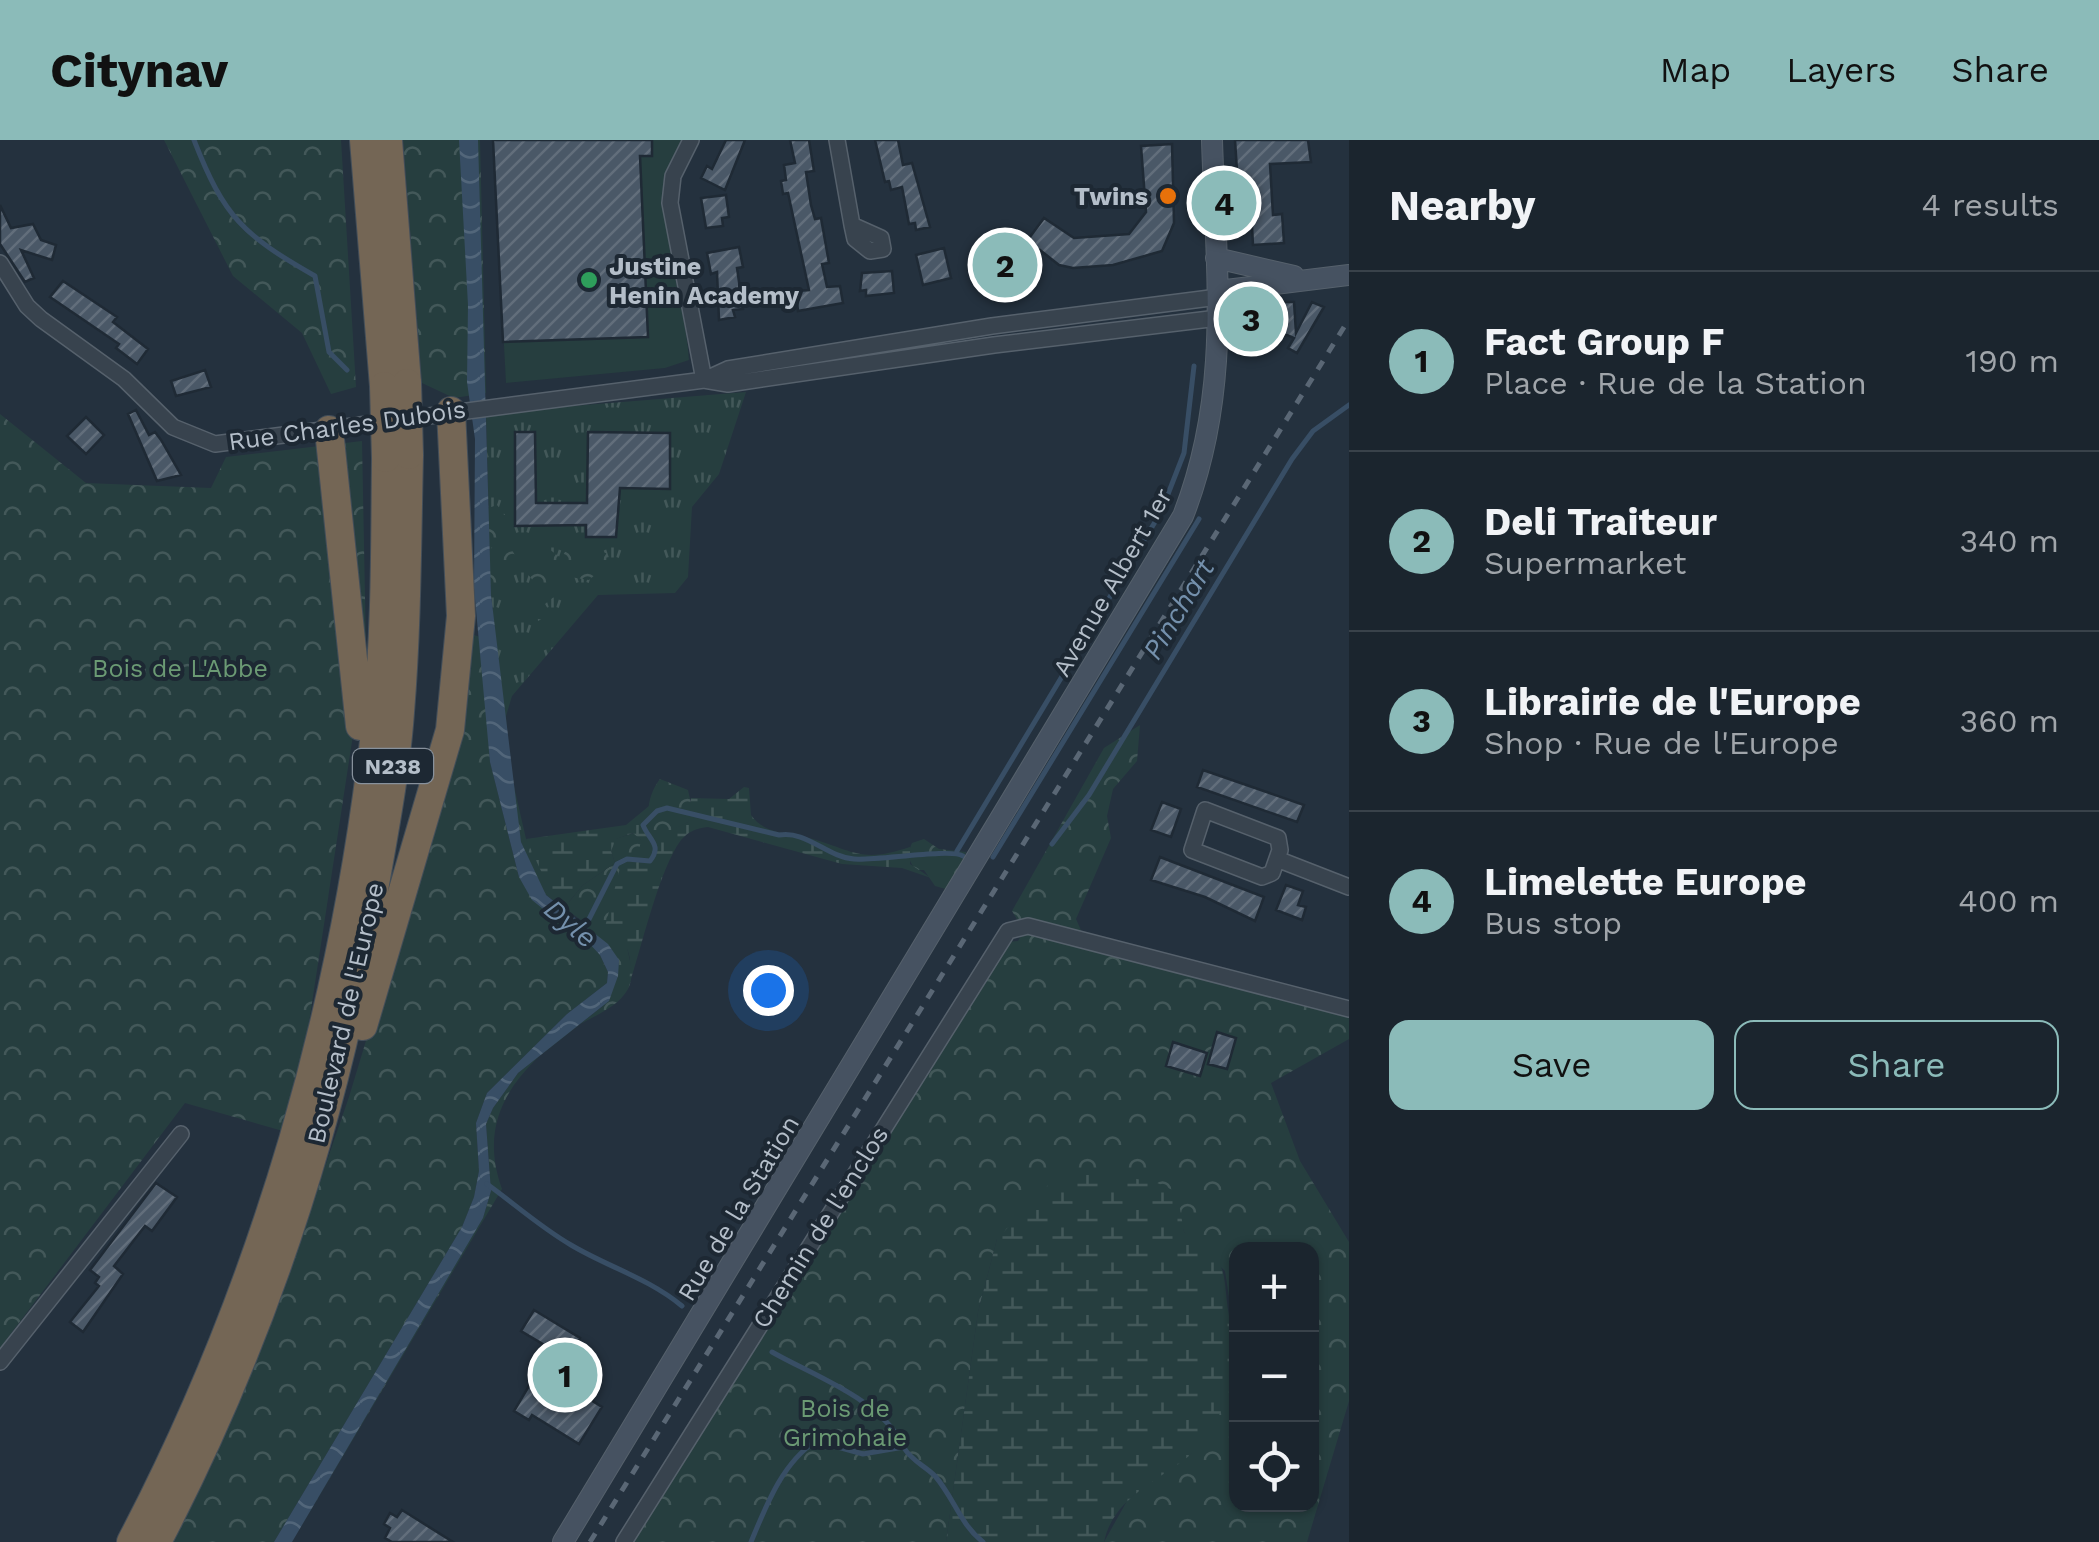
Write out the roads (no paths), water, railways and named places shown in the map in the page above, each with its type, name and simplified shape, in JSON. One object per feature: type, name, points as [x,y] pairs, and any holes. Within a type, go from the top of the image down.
[{"type":"highway","name":"N238","points":[[364,140],[395,385]]},
{"type":"highway","name":"N238","points":[[388,140],[398,456]]},
{"type":"highway","points":[[336,1073],[352,1058],[450,730],[461,616],[457,410]]},
{"type":"highway","points":[[329,430],[362,712],[353,800],[362,826]]},
{"type":"highway","name":"Boulevard de l'Europe","points":[[130,1542],[201,1397],[282,1179],[328,1008],[362,826],[377,712],[398,456]]},
{"type":"highway","name":"Boulevard de l'Europe","points":[[156,1542],[222,1404],[268,1292],[336,1073],[364,949],[400,715],[398,456]]},
{"type":"main road","name":"Avenue Albert 1er","points":[[954,898],[1183,516],[1202,468],[1212,419],[1218,302],[1212,140]]},
{"type":"main road","points":[[1216,258],[1311,280]]},
{"type":"main road","points":[[1218,302],[1349,275]]},
{"type":"main road","name":"Rue de la Station","points":[[564,1542],[954,898]]},
{"type":"street","points":[[691,140],[673,176],[670,203],[704,380]]},
{"type":"street","points":[[837,140],[852,226]]},
{"type":"street","name":"Rue Charles Dubois","points":[[0,263],[28,306],[124,379],[188,436],[233,443],[493,405],[704,380],[728,384],[994,344],[1112,331],[1218,302]]},
{"type":"street","name":"Rue Charles Dubois","points":[[704,380],[728,369],[992,326],[1110,310],[1218,302]]},
{"type":"street","points":[[1110,310],[1112,331]]},
{"type":"street","points":[[992,326],[994,344]]},
{"type":"street","points":[[1205,810],[1212,811],[1278,838],[1278,859],[1272,873],[1262,877],[1199,854],[1191,844],[1205,810]]},
{"type":"street","points":[[1278,859],[1349,887]]},
{"type":"street","name":"Chemin de l'enclos","points":[[624,1542],[996,944],[1008,931],[1028,926],[1349,1009]]},
{"type":"street","points":[[0,1362],[181,1134]]},
{"type":"water","name":"Dyle","points":[[459,140],[478,140],[491,595],[521,842],[546,895],[608,944],[619,960],[618,976],[609,1001],[518,1073],[493,1108],[486,1124],[491,1191],[483,1218],[292,1542],[274,1542],[462,1227],[479,1171],[476,1123],[487,1093],[567,1014],[607,983],[608,972],[600,955],[574,927],[558,921],[532,900],[519,877],[490,762],[474,588],[475,439],[467,382],[468,305]]},
{"type":"waterway","points":[[194,140],[215,188],[239,222],[270,248],[315,276],[329,352],[347,370]]},
{"type":"waterway","points":[[957,851],[1161,512],[1184,453],[1194,366]]},
{"type":"waterway","name":"Pinchart","points":[[1052,844],[1089,795],[1292,459],[1313,431],[1349,405]]},
{"type":"waterway","points":[[993,857],[1199,519]]},
{"type":"waterway","name":"Pinchart","points":[[584,929],[617,864],[627,859],[650,861],[655,846],[643,825],[657,811],[667,808],[798,836],[854,859],[944,853],[963,856]]},
{"type":"waterway","points":[[487,1184],[560,1238],[656,1288],[682,1306]]},
{"type":"waterway","points":[[751,1542],[784,1473],[816,1441],[863,1454],[904,1447],[894,1430],[864,1402],[772,1352]]},
{"type":"waterway","points":[[904,1448],[935,1476],[968,1527],[983,1542]]},
{"type":"railway","points":[[590,1542],[1349,319]]},
{"type":"place","name":"Twins","points":[[1168,196]]},
{"type":"place","name":"Limelette Europe","points":[[1224,203]]},
{"type":"place","name":"Deli Traiteur","points":[[1005,265]]},
{"type":"place","name":"Justine Henin Academy","points":[[589,280]]},
{"type":"place","name":"Librairie de l'Europe","points":[[1251,319]]},
{"type":"place","name":"Fact Group F","points":[[565,1375]]},
{"type":"park label","name":"Bois de L'Abbe","points":[[180,668]]},
{"type":"park label","name":"Bois de Grimohaie","points":[[845,1422]]}]
